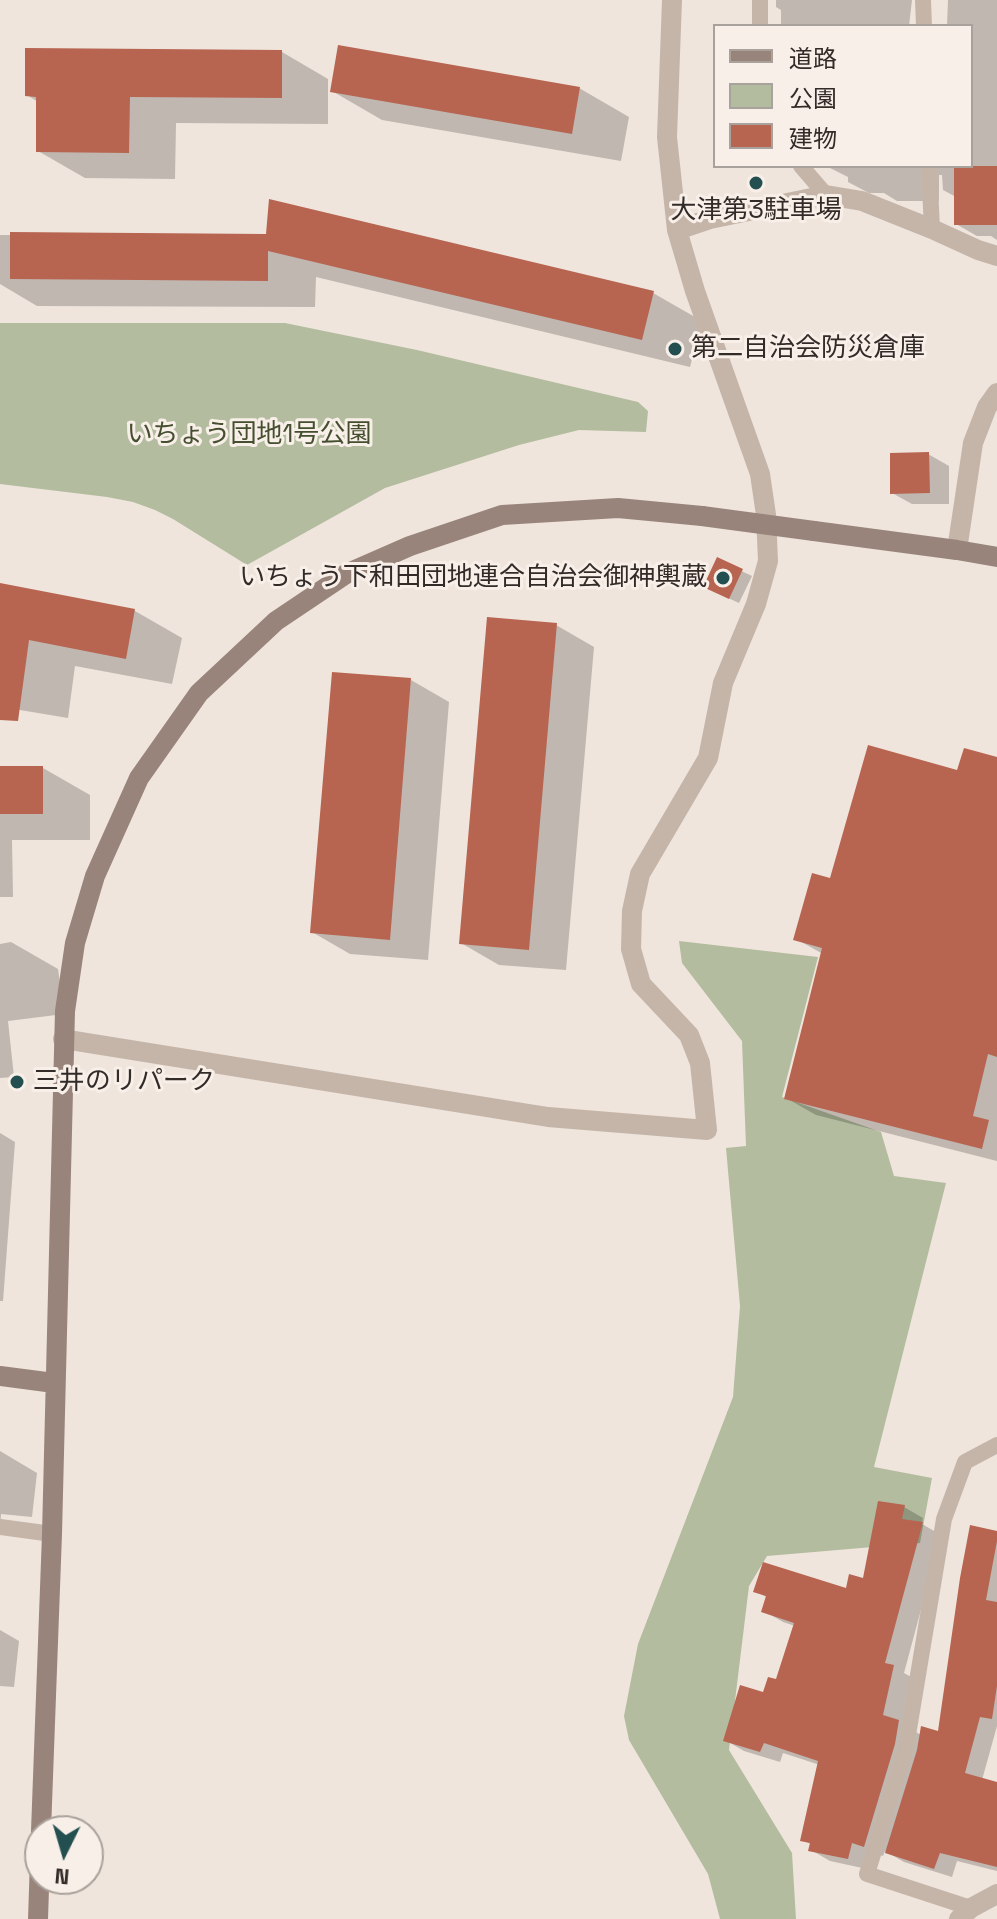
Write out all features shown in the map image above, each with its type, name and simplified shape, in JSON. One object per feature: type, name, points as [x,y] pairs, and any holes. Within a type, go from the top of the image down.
[{"type":"street","points":[[63,1039],[548,1117],[707,1130],[700,1063],[689,1035],[641,984],[631,949],[632,911],[640,874],[708,758],[723,683],[756,604],[768,561],[760,474],[695,291],[677,230],[667,137],[672,0]]},
{"type":"street","points":[[677,230],[710,219],[826,195],[862,201],[997,256]]},
{"type":"street","points":[[957,550],[973,443],[987,407],[997,393]]},
{"type":"street","points":[[42,1815],[65,1011],[75,943],[95,876],[139,778],[199,693],[276,621],[346,574],[410,546],[502,515],[618,508],[702,516],[997,557]]},
{"type":"street","points":[[0,1376],[54,1383]]},
{"type":"street","points":[[965,1913],[997,1894]]},
{"type":"street","points":[[38,1919],[39,1895]]},
{"type":"lane","points":[[760,0],[760,24]]},
{"type":"lane","points":[[923,0],[924,24]]},
{"type":"lane","points":[[803,168],[826,195]]},
{"type":"lane","points":[[929,168],[932,229]]},
{"type":"lane","points":[[965,1913],[867,1874],[906,1747],[944,1519],[965,1462],[997,1445]]},
{"type":"lane","points":[[0,1527],[52,1534]]},
{"type":"green space","name":"いちょう団地1号公園","points":[[0,323],[285,323],[417,350],[638,402],[648,411],[646,432],[579,430],[519,445],[385,488],[247,565],[173,519],[133,502],[0,484]]},
{"type":"green space","points":[[679,941],[818,957],[782,1097],[881,1132],[894,1176],[946,1183],[874,1467],[932,1478],[920,1543],[767,1556],[749,1586],[729,1750],[792,1853],[796,1919],[720,1919],[708,1874],[629,1740],[624,1716],[638,1644],[733,1397],[740,1306],[726,1148],[746,1146],[742,1041],[682,963]]},
{"type":"building","points":[[338,45],[580,87],[572,134],[330,92]]},
{"type":"building","points":[[25,48],[282,50],[282,98],[130,97],[129,153],[36,152],[36,97],[25,96]]},
{"type":"building","points":[[997,166],[997,225],[954,225],[954,168]]},
{"type":"building","points":[[269,199],[654,291],[642,340],[268,251],[268,281],[10,279],[10,232],[266,234]]},
{"type":"building","points":[[929,452],[930,493],[890,494],[890,453]]},
{"type":"building","name":"いちょう下和田団地連合自治会御神輿蔵","points":[[717,557],[743,569],[729,599],[703,587]]},
{"type":"building","points":[[0,583],[135,609],[126,659],[29,640],[18,721],[0,720]]},
{"type":"building","points":[[487,617],[557,623],[529,950],[459,944]]},
{"type":"building","points":[[332,672],[411,678],[390,940],[310,933]]},
{"type":"building","points":[[868,745],[957,770],[964,748],[997,757],[997,1057],[988,1054],[973,1116],[989,1120],[982,1149],[784,1099],[822,948],[793,940],[812,873],[830,878]]},
{"type":"building","points":[[0,766],[43,766],[43,814],[0,814]]},
{"type":"building","points":[[878,1501],[905,1505],[902,1519],[923,1522],[885,1663],[894,1665],[883,1715],[899,1720],[895,1744],[864,1847],[852,1843],[848,1859],[808,1851],[810,1843],[800,1841],[818,1761],[764,1743],[760,1752],[723,1741],[740,1685],[763,1692],[768,1677],[776,1679],[794,1623],[761,1612],[766,1596],[753,1592],[763,1562],[846,1588],[849,1574],[863,1578]]},
{"type":"building","points":[[970,1525],[997,1531],[986,1600],[997,1602],[997,1686],[992,1719],[980,1717],[965,1773],[997,1782],[997,1867],[940,1853],[934,1869],[885,1853],[917,1750],[921,1726],[938,1731]]},
{"type":"place","name":"大津第3駐車場","points":[[756,183]]},
{"type":"place","name":"第二自治会防災倉庫","points":[[675,349]]},
{"type":"place","name":"いちょう下和田団地連合自治会御神輿蔵","points":[[723,578]]},
{"type":"place","name":"三井のリパーク","points":[[17,1082]]}]
